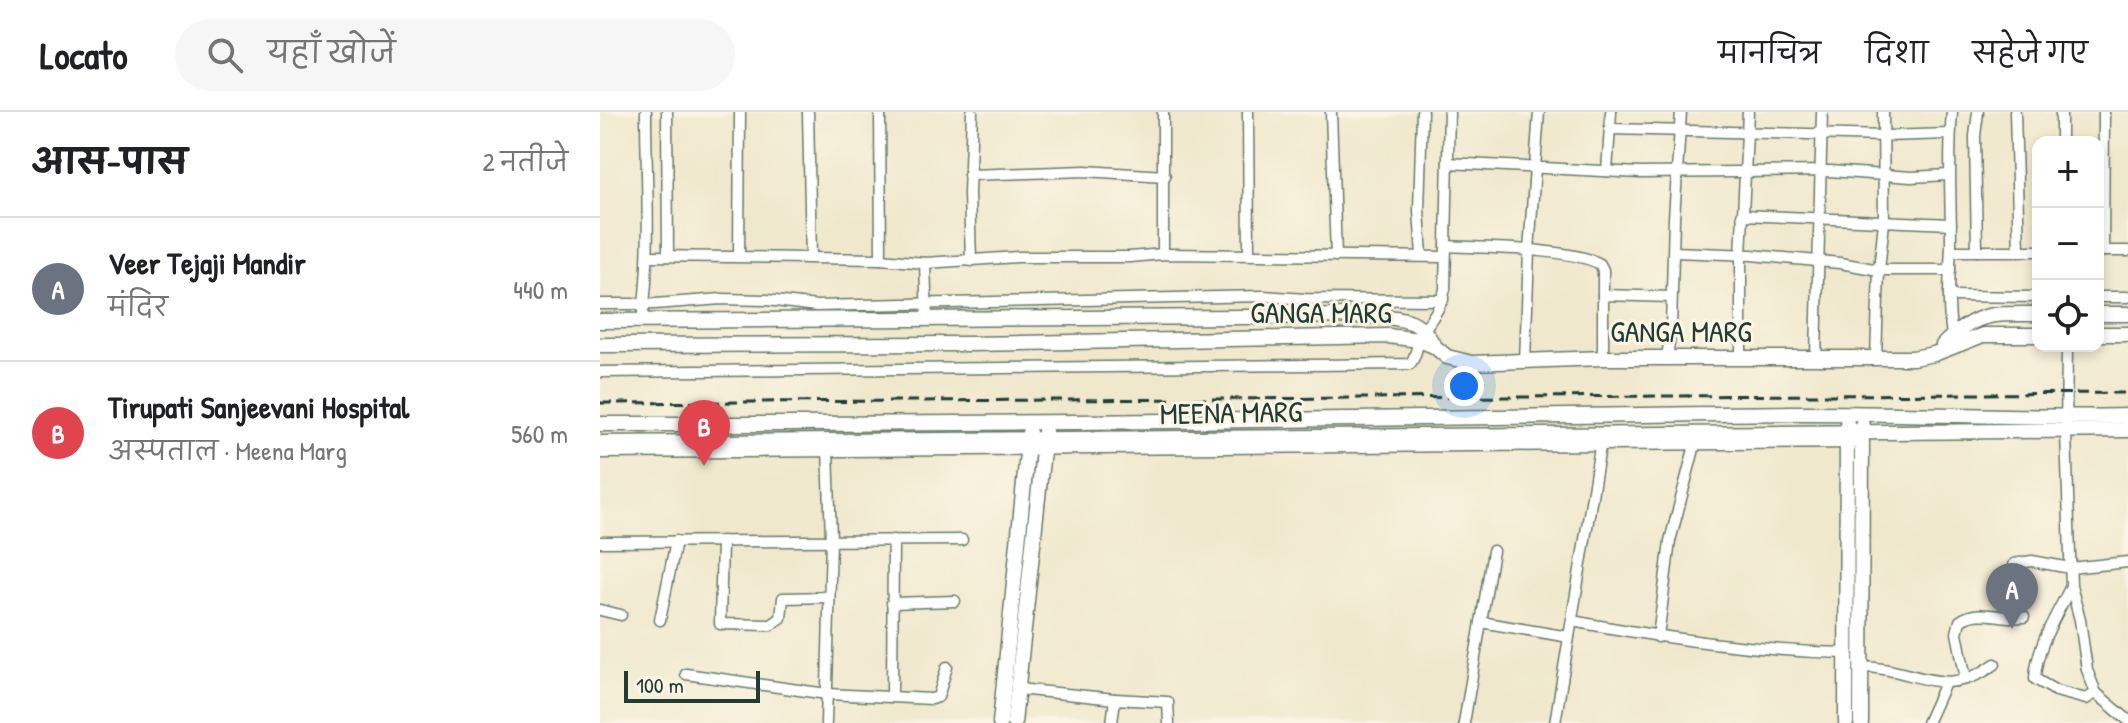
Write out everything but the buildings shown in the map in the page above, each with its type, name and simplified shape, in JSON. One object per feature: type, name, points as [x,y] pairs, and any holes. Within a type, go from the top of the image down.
[{"type":"street","points":[[642,321],[648,256],[646,112]]},
{"type":"street","points":[[667,112],[668,256]]},
{"type":"street","points":[[739,256],[740,112]]},
{"type":"street","points":[[808,112],[811,257]]},
{"type":"street","points":[[880,112],[881,259]]},
{"type":"street","points":[[971,261],[969,175],[972,112]]},
{"type":"street","points":[[1163,112],[1163,254]]},
{"type":"street","points":[[1248,112],[1249,254]]},
{"type":"street","points":[[1331,112],[1336,256]]},
{"type":"street","points":[[1422,112],[1419,210],[1422,256]]},
{"type":"street","points":[[600,372],[1405,365],[1414,360],[1443,300],[1449,112]]},
{"type":"street","points":[[1525,362],[1539,112]]},
{"type":"street","points":[[1607,171],[1611,112]]},
{"type":"street","points":[[1667,358],[1681,112]]},
{"type":"street","points":[[1741,358],[1743,172],[1748,112]]},
{"type":"street","points":[[1816,358],[1822,112]]},
{"type":"street","points":[[1876,358],[1884,222],[1883,112]]},
{"type":"street","points":[[1952,112],[1949,296],[1953,340],[1983,335],[2032,335]]},
{"type":"street","points":[[1977,251],[1975,136],[1978,112]]},
{"type":"street","points":[[2015,112],[2019,251]]},
{"type":"street","points":[[2061,112],[2061,136]]},
{"type":"street","points":[[2101,208],[2104,112]]},
{"type":"street","points":[[1610,129],[1885,136],[1950,134]]},
{"type":"street","points":[[1448,163],[1678,173],[1949,175]]},
{"type":"street","points":[[969,175],[1085,171],[1165,176]]},
{"type":"street","points":[[1742,215],[1951,224]]},
{"type":"street","points":[[648,256],[811,257],[925,263],[1018,257],[1163,254],[1422,256],[1446,252],[1529,251],[1596,261],[1603,270],[1603,358]]},
{"type":"street","points":[[1951,251],[2032,251]]},
{"type":"street","points":[[2104,251],[2128,251]]},
{"type":"street","points":[[1674,252],[1817,261],[1879,270],[1950,270]]},
{"type":"street","points":[[925,263],[927,319]]},
{"type":"street","points":[[1603,295],[1671,297]]},
{"type":"street","points":[[600,304],[722,299],[816,306],[1263,296],[1443,300]]},
{"type":"street","points":[[1949,296],[2032,297]]},
{"type":"street","points":[[2104,297],[2128,297]]},
{"type":"street","name":"GANGA MARG","points":[[600,321],[1380,316],[1408,320],[1426,339],[1458,361],[1525,362],[1603,358],[1913,358],[1934,354],[1971,322],[1990,314],[2032,314]]},
{"type":"street","points":[[2104,314],[2128,314]]},
{"type":"street","points":[[2104,334],[2128,334]]},
{"type":"street","name":"GANGA MARG","points":[[600,345],[970,344],[1388,336],[1426,339]]},
{"type":"street","points":[[2067,352],[2071,586],[2087,670],[2096,693],[2128,720]]},
{"type":"street","points":[[1855,413],[1861,723]]},
{"type":"street","points":[[600,424],[1045,424],[1855,413],[2128,430]]},
{"type":"street","points":[[1555,723],[1601,441],[1601,415]]},
{"type":"street","points":[[2066,425],[2128,416]]},
{"type":"street","points":[[826,723],[831,540],[828,424]]},
{"type":"street","points":[[1000,723],[1029,424]]},
{"type":"street","points":[[1014,723],[1045,424]]},
{"type":"street","name":"MEENA MARG","points":[[600,443],[828,447],[1855,438],[2066,425]]},
{"type":"street","points":[[1601,441],[1695,445],[1855,438]]},
{"type":"street","points":[[1846,723],[1855,438]]},
{"type":"street","points":[[1658,637],[1670,541],[1695,445]]},
{"type":"street","points":[[600,453],[828,447]]},
{"type":"street","points":[[892,696],[893,540]]},
{"type":"street","points":[[600,542],[962,540]]},
{"type":"street","points":[[660,620],[676,541]]},
{"type":"street","points":[[722,541],[720,624],[771,625],[781,618],[783,598],[829,597]]},
{"type":"street","points":[[1464,723],[1493,551]]},
{"type":"street","points":[[2014,564],[2032,561],[2070,568],[2128,562]]},
{"type":"street","points":[[2071,586],[2049,630],[2036,665],[2035,679],[2073,697],[2086,699],[2096,693]]},
{"type":"street","points":[[892,603],[955,601]]},
{"type":"street","points":[[600,610],[621,615]]},
{"type":"street","points":[[1966,679],[1957,633],[1960,621],[1973,614],[2024,617]]},
{"type":"street","points":[[1572,621],[1658,637],[1782,652],[1846,653]]},
{"type":"street","points":[[1481,622],[1569,637]]},
{"type":"street","points":[[1861,667],[1889,668],[1928,681],[1945,683],[1966,679],[1995,664]]},
{"type":"street","points":[[686,674],[827,694],[932,699],[938,697],[947,667]]},
{"type":"street","points":[[1927,723],[1945,683]]},
{"type":"street","points":[[1018,689],[1168,702],[1169,723]]},
{"type":"street","points":[[1112,723],[1115,699]]},
{"type":"railway","points":[[600,403],[2128,393]]},
{"type":"place","name":"Tirupati Sanjeevani Hospital","points":[[704,466]]},
{"type":"place","name":"Veer Tejaji Mandir","points":[[2012,629]]}]
